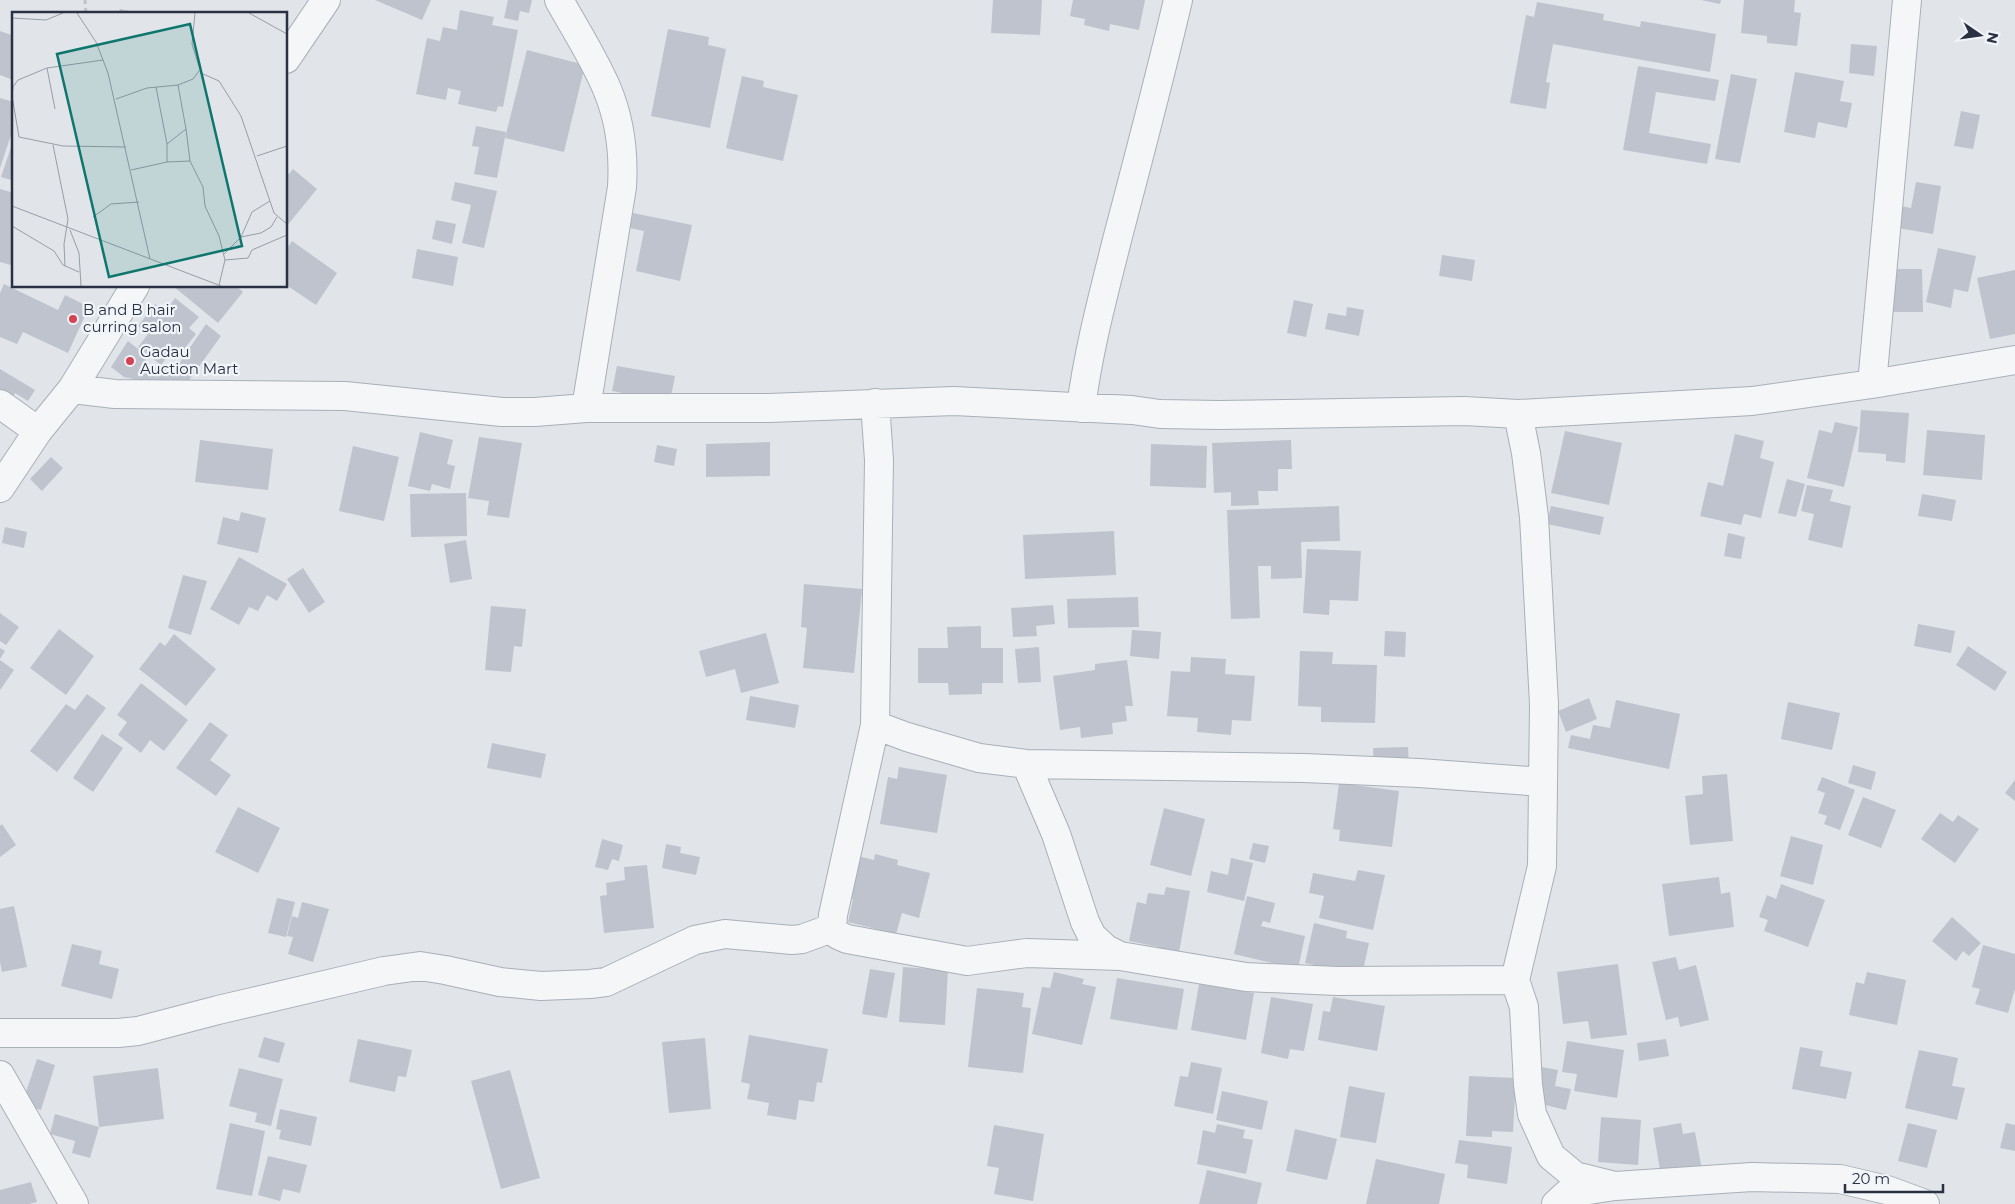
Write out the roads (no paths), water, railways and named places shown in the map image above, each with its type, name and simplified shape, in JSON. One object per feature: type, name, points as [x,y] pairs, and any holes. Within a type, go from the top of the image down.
[{"type":"street","points":[[288,56],[326,0]]},
{"type":"street","points":[[559,0],[607,89],[621,139],[623,162],[622,187],[586,408]]},
{"type":"street","points":[[1081,408],[1084,383],[1109,274],[1178,0]]},
{"type":"street","points":[[1872,384],[1907,0]]},
{"type":"street","points":[[0,488],[38,431],[72,389],[134,288]]},
{"type":"street","points":[[72,389],[115,394],[345,396],[502,412],[536,412],[586,408],[769,408],[954,401],[1132,410],[1160,414],[1219,415],[1464,411],[1518,414],[1752,401],[1872,384],[2015,360]]},
{"type":"street","points":[[875,403],[879,460],[875,725],[833,915],[832,928],[838,935],[847,939],[967,961],[1027,953],[1120,956],[1246,977],[1337,981],[1515,980]]},
{"type":"street","points":[[0,404],[38,431]]},
{"type":"street","points":[[1518,414],[1526,453],[1534,516],[1544,704],[1542,866],[1515,980],[1524,1007],[1528,1086],[1532,1114],[1551,1156],[1575,1176],[1615,1186]]},
{"type":"street","points":[[875,725],[907,737],[979,758],[1026,764],[1304,768],[1419,773],[1543,782]]},
{"type":"street","points":[[1026,764],[1056,834],[1085,922],[1092,936],[1106,949],[1120,956]]},
{"type":"street","points":[[0,1033],[118,1033],[138,1031],[384,970],[420,966],[500,982],[541,986],[606,982],[695,940],[725,934],[792,940],[802,939],[832,928]]},
{"type":"street","points":[[0,1074],[74,1204]]},
{"type":"street","points":[[1556,1204],[1568,1193],[1615,1186],[1752,1177],[1840,1179],[1887,1190],[1925,1204]]},
{"type":"place","name":"B and B hair curring salon","points":[[73,319]]},
{"type":"place","name":"Gadau Auction Mart","points":[[130,361]]}]
